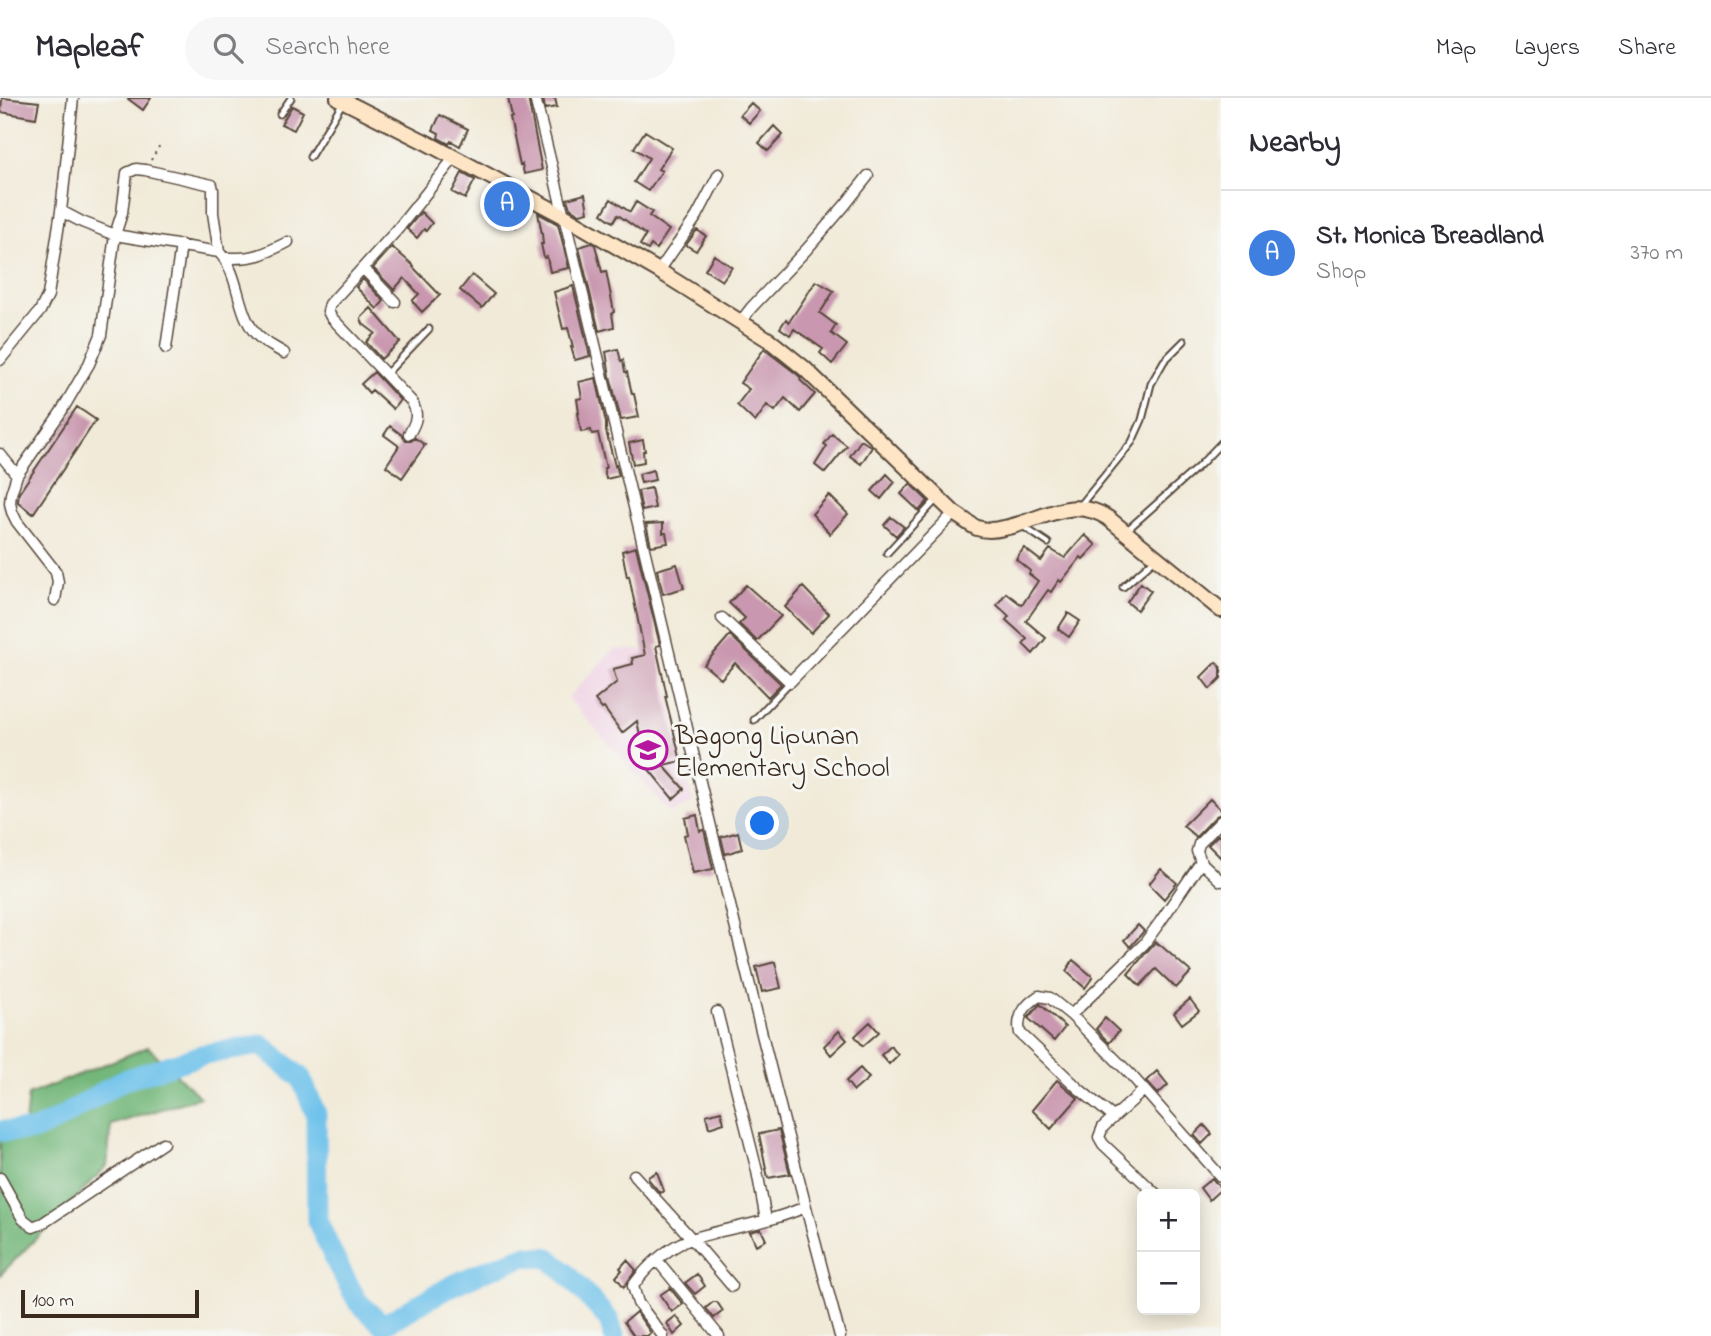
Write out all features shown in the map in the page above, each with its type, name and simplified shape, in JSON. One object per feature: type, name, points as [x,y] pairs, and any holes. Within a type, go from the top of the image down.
[{"type":"street","points":[[0,360],[45,304],[48,295],[61,211],[73,98]]},
{"type":"street","points":[[535,98],[805,1207],[840,1336]]},
{"type":"street","points":[[341,99],[564,216],[741,321],[804,369],[954,513],[978,528],[989,530],[1021,525],[1062,509],[1079,507],[1100,512],[1221,610]]},
{"type":"street","points":[[409,434],[416,423],[416,410],[412,402],[331,317],[328,310],[330,304],[397,230],[454,158]]},
{"type":"street","points":[[55,600],[58,582],[56,572],[17,522],[10,503],[11,494],[17,475],[61,412],[89,364],[101,335],[127,173],[136,169],[145,170],[212,185],[213,213],[222,255],[234,278],[248,323],[258,336],[284,353]]},
{"type":"street","points":[[659,271],[697,216],[719,174]]},
{"type":"street","points":[[741,321],[868,176]]},
{"type":"street","points":[[61,211],[116,235],[247,259],[288,242]]},
{"type":"street","points":[[166,348],[181,245]]},
{"type":"street","points":[[363,268],[395,302]]},
{"type":"street","points":[[0,454],[17,475]]},
{"type":"street","points":[[722,618],[790,682],[954,513]]},
{"type":"street","points":[[1221,821],[1199,844],[1197,851],[1201,862],[1221,881]]},
{"type":"street","points":[[1071,1015],[1143,944],[1201,862]]},
{"type":"street","points":[[1113,1117],[1020,1033],[1019,1018],[1028,1003],[1039,996],[1050,998],[1071,1015],[1144,1090],[1221,1177]]},
{"type":"street","points":[[717,1012],[757,1171],[766,1220]]},
{"type":"street","points":[[1144,1090],[1103,1127],[1100,1137],[1103,1144],[1151,1189]]},
{"type":"street","points":[[0,1178],[23,1219],[33,1227],[163,1143]]},
{"type":"street","points":[[634,1175],[732,1286]]},
{"type":"street","points":[[663,1336],[638,1303],[633,1286],[657,1260],[692,1239],[805,1207]]},
{"type":"street","points":[[657,1260],[719,1336]]},
{"type":"lane","points":[[280,114],[291,98]]},
{"type":"lane","points":[[310,157],[341,99]]},
{"type":"lane","points":[[386,374],[429,329]]},
{"type":"lane","points":[[1079,507],[1132,442],[1142,420],[1151,384],[1164,360],[1184,341]]},
{"type":"lane","points":[[1126,531],[1221,443]]},
{"type":"lane","points":[[887,554],[939,498]]},
{"type":"lane","points":[[1021,525],[1048,543]]},
{"type":"lane","points":[[1123,587],[1157,557]]},
{"type":"lane","points":[[754,720],[790,682]]},
{"type":"path","points":[[145,170],[160,145]]},
{"type":"shaded area","name":"Bagong Lipunan Elementary School","points":[[614,649],[658,651],[693,802],[671,813],[568,698]]},
{"type":"green space","points":[[148,1047],[200,1097],[111,1125],[107,1166],[0,1275],[0,1122],[25,1123],[28,1095]]},
{"type":"building","points":[[2,98],[39,102],[36,118],[1,112]]},
{"type":"building","points":[[127,98],[151,98],[143,110]]},
{"type":"building","points":[[508,98],[528,98],[542,170],[524,174],[510,118]]},
{"type":"building","points":[[543,98],[555,98],[557,107],[545,109]]},
{"type":"building","points":[[751,103],[760,111],[749,123],[740,115]]},
{"type":"building","points":[[292,106],[303,112],[294,130],[281,124]]},
{"type":"building","points":[[440,115],[468,129],[460,146],[438,138],[439,133],[433,130]]},
{"type":"building","points":[[774,126],[783,135],[768,151],[759,143]]},
{"type":"building","points":[[645,131],[672,148],[658,169],[662,171],[648,191],[634,182],[649,158],[634,148]]},
{"type":"building","points":[[462,173],[475,180],[465,199],[452,192]]},
{"type":"building","points":[[585,194],[588,212],[580,214],[570,208],[567,199]]},
{"type":"building","points":[[506,198],[526,210],[516,227],[496,216]]},
{"type":"building","points":[[611,199],[630,212],[636,202],[652,212],[649,216],[669,230],[656,249],[651,245],[648,250],[640,245],[646,235],[618,215],[613,222],[602,214]]},
{"type":"building","points":[[421,212],[432,223],[417,238],[407,229]]},
{"type":"building","points":[[538,213],[558,224],[569,268],[550,272],[541,244]]},
{"type":"building","points":[[697,230],[706,236],[696,251],[686,245]]},
{"type":"building","points":[[592,243],[595,245],[602,272],[606,271],[614,312],[614,327],[599,331],[579,247]]},
{"type":"building","points":[[392,247],[414,266],[440,295],[422,312],[412,301],[419,294],[404,278],[394,290],[373,268]]},
{"type":"building","points":[[714,255],[732,267],[722,281],[705,270]]},
{"type":"building","points":[[472,275],[494,294],[482,308],[460,290]]},
{"type":"building","points":[[363,279],[384,301],[377,309],[356,287]]},
{"type":"building","points":[[816,281],[834,291],[820,313],[836,325],[831,333],[847,345],[832,364],[820,353],[823,349],[794,329],[790,335],[780,328],[786,319],[789,322]]},
{"type":"building","points":[[573,286],[590,356],[575,360],[568,328],[563,329],[554,292]]},
{"type":"building","points":[[371,308],[400,342],[381,359],[366,342],[375,333],[363,324],[361,318]]},
{"type":"building","points":[[618,349],[639,417],[621,420],[606,352]]},
{"type":"building","points":[[764,349],[798,375],[815,394],[800,412],[785,398],[775,411],[767,405],[755,422],[737,405],[749,389],[740,383]]},
{"type":"building","points":[[374,372],[400,400],[393,409],[372,390],[369,393],[361,384]]},
{"type":"building","points":[[596,378],[606,431],[619,476],[606,479],[598,433],[592,434],[591,430],[581,432],[578,413],[577,399],[582,398],[579,382]]},
{"type":"building","points":[[77,407],[96,420],[33,514],[18,502],[19,493]]},
{"type":"building","points":[[390,426],[406,441],[415,438],[425,445],[402,478],[386,466],[399,446],[384,435]]},
{"type":"building","points":[[832,434],[847,446],[825,473],[815,465],[827,446],[824,444]]},
{"type":"building","points":[[643,440],[644,462],[633,464],[629,443]]},
{"type":"building","points":[[861,440],[872,447],[861,464],[850,456]]},
{"type":"building","points":[[653,470],[655,480],[641,483],[639,474]]},
{"type":"building","points":[[887,474],[895,482],[881,499],[872,491]]},
{"type":"building","points":[[910,484],[928,501],[919,511],[901,494]]},
{"type":"building","points":[[651,488],[655,508],[642,511],[638,491]]},
{"type":"building","points":[[829,495],[848,514],[830,534],[812,514]]},
{"type":"building","points":[[891,517],[904,527],[896,536],[884,525]]},
{"type":"building","points":[[663,523],[663,533],[666,533],[668,543],[651,546],[646,524]]},
{"type":"building","points":[[1085,535],[1096,545],[1083,559],[1081,557],[1051,592],[1048,590],[1026,621],[1046,638],[1033,654],[1023,644],[1027,639],[1006,620],[1009,616],[997,605],[1006,593],[1022,605],[1038,581],[1016,559],[1024,548],[1041,561],[1050,549],[1065,558]]},
{"type":"building","points":[[636,547],[660,645],[656,646],[665,696],[681,761],[663,765],[684,789],[673,799],[647,767],[637,721],[622,733],[595,700],[617,682],[613,669],[633,664],[632,658],[645,655],[622,551]]},
{"type":"building","points":[[677,564],[684,588],[663,594],[657,570]]},
{"type":"building","points":[[1141,583],[1151,591],[1137,610],[1127,602]]},
{"type":"building","points":[[746,585],[781,616],[757,641],[739,624],[745,618],[729,603]]},
{"type":"building","points":[[803,587],[829,614],[811,633],[785,607]]},
{"type":"building","points":[[1068,613],[1080,621],[1069,637],[1058,629]]},
{"type":"building","points":[[730,635],[781,684],[768,697],[735,663],[721,679],[704,665]]},
{"type":"building","points":[[1216,662],[1221,668],[1221,678],[1210,689],[1201,677]]},
{"type":"building","points":[[1210,799],[1221,810],[1221,814],[1196,837],[1183,826]]},
{"type":"building","points":[[697,815],[700,831],[704,830],[713,869],[693,873],[684,835],[688,834],[685,818]]},
{"type":"building","points":[[738,832],[742,849],[725,854],[721,837]]},
{"type":"building","points":[[1218,835],[1221,838],[1221,858],[1208,845]]},
{"type":"building","points":[[1161,869],[1177,883],[1164,899],[1149,884]]},
{"type":"building","points":[[1138,925],[1144,931],[1130,947],[1124,940]]},
{"type":"building","points":[[1155,942],[1191,972],[1176,988],[1156,969],[1140,986],[1128,974]]},
{"type":"building","points":[[1073,960],[1093,977],[1085,988],[1066,971]]},
{"type":"building","points":[[775,962],[781,988],[762,992],[756,967]]},
{"type":"building","points":[[1190,999],[1199,1011],[1182,1024],[1174,1013]]},
{"type":"building","points":[[1040,1004],[1065,1027],[1054,1041],[1028,1018]]},
{"type":"building","points":[[1105,1018],[1119,1031],[1109,1043],[1096,1029]]},
{"type":"building","points":[[870,1022],[879,1032],[863,1046],[855,1036]]},
{"type":"building","points":[[839,1031],[847,1040],[831,1055],[824,1046]]},
{"type":"building","points":[[891,1046],[898,1055],[889,1064],[881,1055]]},
{"type":"building","points":[[860,1068],[869,1078],[854,1091],[846,1081]]},
{"type":"building","points":[[1157,1071],[1168,1085],[1158,1094],[1146,1081]]},
{"type":"building","points":[[1057,1080],[1078,1098],[1051,1129],[1032,1110]]},
{"type":"building","points":[[721,1111],[724,1123],[709,1128],[706,1115]]},
{"type":"building","points":[[1204,1125],[1212,1134],[1202,1144],[1194,1135]]},
{"type":"building","points":[[779,1130],[790,1174],[768,1178],[759,1134]]},
{"type":"building","points":[[657,1172],[664,1191],[660,1193],[648,1177]]},
{"type":"building","points":[[1212,1178],[1221,1189],[1209,1200],[1200,1188]]},
{"type":"building","points":[[761,1229],[766,1240],[756,1245],[750,1232]]},
{"type":"building","points":[[627,1260],[636,1270],[624,1287],[616,1277]]},
{"type":"building","points":[[697,1274],[705,1286],[695,1294],[685,1283]]},
{"type":"building","points":[[670,1288],[683,1304],[672,1312],[660,1295]]},
{"type":"building","points":[[717,1302],[723,1311],[714,1318],[706,1308]]},
{"type":"building","points":[[636,1312],[651,1333],[647,1336],[634,1336],[624,1322]]},
{"type":"building","points":[[676,1316],[684,1326],[674,1335],[667,1323]]},
{"type":"waterway","points":[[0,1131],[33,1131],[57,1120],[121,1081],[205,1054],[262,1045],[301,1078],[316,1114],[317,1220],[358,1302],[383,1325],[451,1286],[526,1256],[549,1258],[569,1276],[609,1320],[614,1336]]},
{"type":"place","name":"St. Monica Breadland","points":[[507,204]]},
{"type":"place","name":"Bagong Lipunan Elementary School","points":[[648,750]]}]
